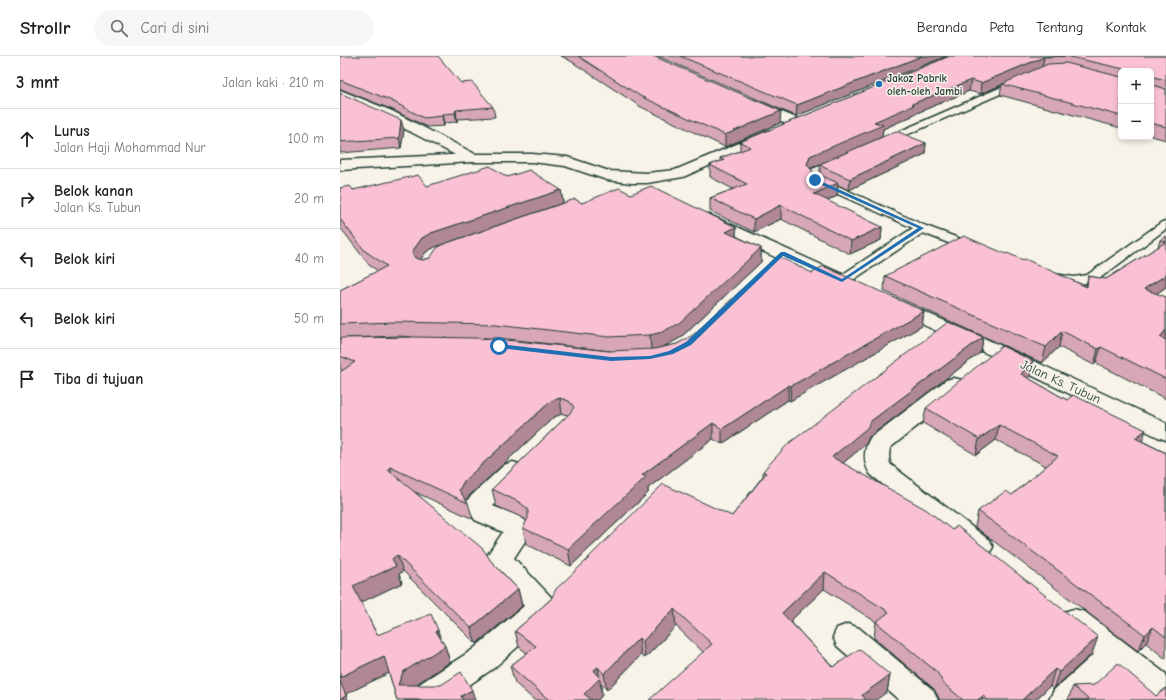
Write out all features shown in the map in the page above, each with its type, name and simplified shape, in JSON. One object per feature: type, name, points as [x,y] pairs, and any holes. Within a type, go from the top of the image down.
[{"type":"street","points":[[340,94],[387,114],[472,158]]},
{"type":"street","points":[[745,101],[796,123]]},
{"type":"street","points":[[621,187],[678,174],[810,117]]},
{"type":"street","points":[[340,165],[472,158],[548,159],[567,162],[607,175],[621,187]]},
{"type":"street","points":[[340,178],[447,170],[523,169],[557,173],[621,187],[654,192],[678,174]]},
{"type":"street","name":"Jalan Ks. Tubun","points":[[692,211],[870,294],[983,362],[1166,432]]},
{"type":"street","points":[[766,269],[783,253]]},
{"type":"street","points":[[983,362],[879,444],[876,451],[876,458],[879,468],[884,473],[997,561]]},
{"type":"street","points":[[421,700],[483,658],[548,601],[501,562],[500,557],[518,532],[518,528],[484,512],[478,505],[530,455]]},
{"type":"street","points":[[1053,605],[1166,693]]},
{"type":"street","points":[[848,637],[922,700]]},
{"type":"street","points":[[1065,700],[1116,654]]},
{"type":"lane","points":[[872,147],[1030,78]]},
{"type":"lane","points":[[850,156],[814,172],[813,174],[815,180],[922,228],[986,252]]},
{"type":"lane","points":[[1043,274],[1065,280],[1085,280],[1091,278],[1164,227]]},
{"type":"lane","points":[[842,281],[922,228]]},
{"type":"building","points":[[340,56],[438,56],[461,83],[472,82],[493,107],[456,110],[455,113],[424,118],[390,100],[340,80]]},
{"type":"building","points":[[578,56],[653,56],[781,111],[725,135],[640,96]]},
{"type":"building","points":[[680,56],[922,56],[797,105]]},
{"type":"building","points":[[950,56],[1066,56],[1044,57],[981,83],[971,80],[912,104],[914,105],[874,122],[883,125],[810,156],[807,164],[813,172],[838,183],[814,194],[882,227],[851,241],[781,205],[754,219],[710,198],[747,184],[710,165],[724,160],[720,158],[751,147],[740,142]]},
{"type":"building","points":[[1066,56],[1166,56],[1166,80],[1154,77],[1154,68],[1120,68]]},
{"type":"building","points":[[1066,63],[1118,76],[1118,115],[1002,84],[1048,64]]},
{"type":"building","points":[[1154,85],[1166,89],[1166,127],[1154,124]]},
{"type":"building","points":[[340,93],[401,120],[399,138],[340,142]]},
{"type":"building","points":[[896,131],[926,143],[850,179],[823,167],[820,164]]},
{"type":"building","points":[[490,166],[507,177],[529,170],[561,190],[431,233],[422,238],[412,252],[415,258],[423,260],[430,258],[437,248],[444,244],[575,199],[582,203],[619,188],[631,194],[651,186],[736,227],[726,232],[761,248],[679,323],[662,332],[650,335],[609,337],[496,324],[394,322],[340,324],[340,290],[387,266],[365,251],[340,219],[340,188],[350,186],[353,190],[418,175],[427,186]]},
{"type":"building","points":[[964,236],[1006,254],[1007,253],[1023,260],[1025,259],[1087,287],[1088,276],[1106,279],[1166,242],[1166,275],[1144,289],[1166,297],[1166,330],[1160,337],[1166,340],[1166,379],[1101,347],[1098,349],[1062,331],[1046,347],[885,276]]},
{"type":"building","points":[[1166,236],[1166,242],[1160,240]]},
{"type":"building","points":[[778,256],[812,273],[823,266],[924,311],[791,386],[789,385],[722,429],[713,423],[642,475],[646,477],[568,549],[523,528],[528,518],[528,509],[519,502],[492,489],[570,413],[574,407],[569,401],[560,398],[551,401],[464,481],[459,490],[468,503],[390,467],[388,470],[483,549],[491,561],[518,589],[471,628],[397,555],[392,559],[396,566],[353,586],[377,635],[431,614],[438,630],[436,631],[445,646],[403,672],[398,685],[441,685],[461,672],[472,690],[461,696],[463,700],[397,700],[384,656],[340,677],[340,372],[355,362],[340,356],[340,338],[475,338],[609,351],[654,349],[677,344],[693,335]]},
{"type":"building","points":[[948,322],[983,337],[871,421],[867,428],[832,457],[927,510],[952,530],[957,526],[1098,637],[1059,672],[1055,669],[1022,700],[988,700],[983,696],[978,700],[963,700],[943,683],[937,672],[876,622],[889,612],[825,572],[782,613],[833,667],[859,649],[890,675],[862,695],[866,700],[649,700],[712,644],[674,609],[643,641],[639,638],[604,674],[598,667],[594,670],[600,678],[584,694],[592,700],[549,700],[510,666],[536,646],[515,631],[551,599],[556,589],[663,484],[732,516],[766,473],[763,471],[788,444]]},
{"type":"building","points":[[1002,346],[1033,361],[1021,374],[1067,400],[1073,395],[1146,430],[1135,438],[1166,453],[1166,637],[1153,627],[1145,635],[978,511],[1006,491],[1012,495],[1058,456],[999,425],[979,439],[926,408]]},
{"type":"building","points":[[1118,663],[1156,696],[1166,688],[1166,700],[1089,700],[1073,686],[1094,685]]},
{"type":"building","points":[[340,681],[346,696],[340,699]]},
{"type":"place","name":"Jakoz Pabrik oleh-oleh Jambi","points":[[879,84]]},
{"type":"route","points":[[499,346],[611,359],[650,357],[671,353],[688,343],[783,253],[842,281],[922,228],[815,180]]}]
